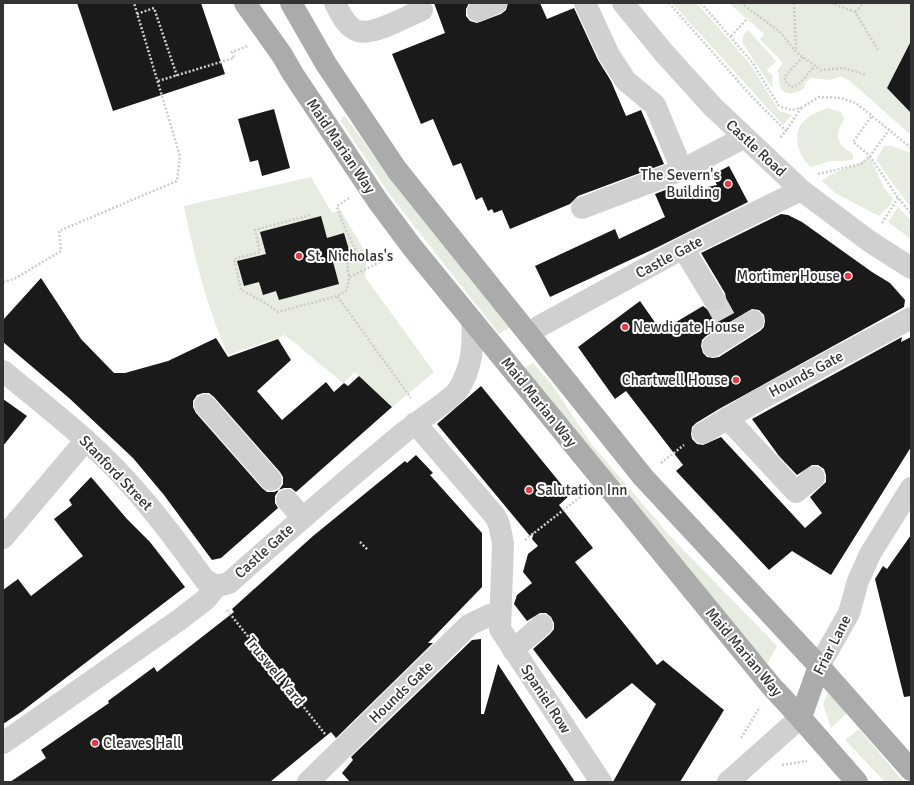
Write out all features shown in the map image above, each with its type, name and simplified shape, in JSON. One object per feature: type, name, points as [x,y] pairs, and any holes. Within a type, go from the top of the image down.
[{"type":"main road","name":"Maid Marian Way","points":[[244,3],[282,55],[293,74],[377,200],[412,247],[772,688],[801,717],[818,740],[857,782]]},
{"type":"main road","points":[[291,3],[326,64],[397,170],[643,476],[819,666],[911,770]]},
{"type":"main road","name":"Friar Lane","points":[[801,717],[819,666]]},
{"type":"street","points":[[335,3],[347,24],[358,31],[370,32],[422,10]]},
{"type":"street","points":[[585,3],[609,55],[626,81],[655,105],[682,170]]},
{"type":"street","name":"Castle Road","points":[[623,3],[664,53],[713,107],[801,190],[869,241],[911,268]]},
{"type":"street","points":[[582,208],[682,170],[754,146]]},
{"type":"street","name":"Castle Gate","points":[[540,326],[684,248],[801,190]]},
{"type":"street","points":[[684,248],[714,299]]},
{"type":"street","name":"Hounds Gate","points":[[703,433],[727,418],[911,318]]},
{"type":"street","name":"Castle Gate","points":[[3,743],[179,620],[205,600],[217,586],[229,583],[302,517],[420,420],[458,391],[470,365],[474,342],[472,320]]},
{"type":"street","points":[[713,346],[731,331],[753,321]]},
{"type":"street","name":"Stanford Street","points":[[3,371],[86,440],[126,480],[154,512],[205,580],[217,586]]},
{"type":"street","points":[[205,405],[271,480]]},
{"type":"street","points":[[727,418],[796,492],[814,477]]},
{"type":"street","name":"Spaniel Row","points":[[420,420],[495,516],[502,532],[500,629],[600,782]]},
{"type":"street","points":[[743,435],[757,437],[791,476]]},
{"type":"street","points":[[3,538],[86,440]]},
{"type":"street","name":"Friar Lane","points":[[819,666],[849,613],[858,581],[870,554],[911,488]]},
{"type":"street","points":[[287,500],[302,517]]},
{"type":"street","name":"Hounds Gate","points":[[308,782],[469,625],[490,615],[500,613]]},
{"type":"street","points":[[513,650],[542,625]]},
{"type":"street","name":"Friar Lane","points":[[728,782],[801,717]]},
{"type":"path","points":[[3,282],[14,279],[61,251],[59,231],[177,181],[180,156],[134,3]]},
{"type":"path","points":[[669,3],[753,98],[786,131]]},
{"type":"path","points":[[701,3],[752,62],[779,106],[791,110],[801,108],[819,97],[831,97],[856,103],[871,117],[911,148]]},
{"type":"path","points":[[742,3],[780,32],[796,52],[821,70],[843,68],[867,75]]},
{"type":"path","points":[[794,3],[796,52]]},
{"type":"path","points":[[831,3],[855,12],[879,51]]},
{"type":"path","points":[[855,12],[864,3]]},
{"type":"path","points":[[137,14],[154,8],[177,76]]},
{"type":"path","points":[[731,36],[747,20]]},
{"type":"path","points":[[158,81],[234,58],[232,52],[245,47]]},
{"type":"path","points":[[803,57],[785,76],[791,87],[798,85],[815,66]]},
{"type":"path","points":[[754,146],[786,131],[801,108]]},
{"type":"path","points":[[871,117],[853,142],[870,156],[898,198],[911,213]]},
{"type":"path","points":[[824,171],[861,164],[870,156],[889,130]]},
{"type":"path","points":[[869,241],[898,198]]},
{"type":"path","points":[[310,215],[255,230],[260,252],[234,259],[242,290],[264,302],[278,312],[337,296],[346,290],[349,277],[347,264],[358,255],[338,211]]},
{"type":"path","points":[[347,244],[353,242]]},
{"type":"path","points":[[349,277],[367,267]]},
{"type":"path","points":[[337,296],[420,420]]},
{"type":"path","points":[[501,559],[602,480]]},
{"type":"path","points":[[360,542],[368,550]]},
{"type":"path","name":"Truswell Yard","points":[[217,586],[229,614],[340,752]]},
{"type":"shaded area","points":[[672,3],[696,3],[704,11],[751,65],[779,111],[792,115],[783,125]]},
{"type":"shaded area","points":[[729,3],[911,3],[911,135],[850,81],[841,76],[830,80],[811,78],[805,83],[804,88],[795,93],[788,93],[782,90],[777,71],[783,63],[760,39],[764,34]]},
{"type":"shaded area","points":[[748,30],[776,61],[767,70],[773,76],[772,88],[742,42],[744,34]]},
{"type":"shaded area","points":[[827,108],[841,112],[844,119],[839,131],[838,140],[843,147],[853,154],[853,159],[845,161],[831,161],[810,167],[802,157],[797,138],[798,132],[800,126],[807,118]]},
{"type":"shaded area","points":[[344,115],[425,222],[467,275],[511,326],[499,334],[390,195],[341,121]]},
{"type":"shaded area","points":[[884,146],[892,146],[911,153],[911,208],[876,160]]},
{"type":"shaded area","points":[[870,156],[884,188],[893,198],[890,205],[879,216],[835,193],[822,181],[833,173],[859,164]]},
{"type":"shaded area","points":[[311,177],[332,213],[341,210],[363,248],[366,258],[365,277],[434,372],[392,407],[355,372],[343,383],[285,335],[228,355],[220,337],[207,300],[192,244],[184,206]]},
{"type":"shaded area","points":[[898,207],[911,220],[911,239],[888,222]]},
{"type":"shaded area","points":[[533,363],[553,386],[592,445],[670,536],[777,646],[766,666],[524,368]]},
{"type":"shaded area","points":[[828,693],[847,713],[831,728],[823,704]]},
{"type":"shaded area","points":[[859,729],[904,782],[885,782],[845,740]]},
{"type":"building","points":[[77,3],[201,3],[225,74],[113,111]]},
{"type":"building","points":[[434,3],[469,3],[466,9],[466,16],[470,21],[477,23],[501,14],[506,10],[508,3],[540,3],[547,19],[574,8],[598,60],[611,81],[626,116],[641,110],[664,164],[578,196],[570,204],[510,229],[502,210],[494,213],[492,209],[488,211],[482,197],[476,200],[461,163],[453,166],[433,119],[421,124],[392,54],[445,33]]},
{"type":"building","points":[[911,41],[911,113],[887,88]]},
{"type":"building","points":[[274,109],[290,168],[262,176],[258,160],[250,162],[238,119]]},
{"type":"building","points":[[729,166],[748,202],[656,248],[550,297],[535,266],[615,229],[619,239],[665,217],[655,194],[673,187],[676,194],[717,185],[712,175]]},
{"type":"building","points":[[781,214],[788,215],[802,222],[872,272],[890,283],[905,300],[904,307],[719,409],[692,427],[692,439],[697,444],[703,445],[721,437],[805,528],[822,513],[810,497],[826,482],[824,469],[818,465],[812,465],[797,475],[779,456],[752,419],[902,337],[901,342],[911,337],[911,447],[831,575],[792,551],[769,570],[676,471],[683,465],[626,391],[615,399],[578,347],[640,301],[661,331],[703,306],[708,310],[714,311],[721,309],[725,305],[725,293],[701,253]],"holes":[[[752,309],[759,310],[764,315],[765,321],[764,327],[760,331],[719,357],[707,357],[703,353],[701,346],[702,340],[706,336]]]},
{"type":"building","name":"St. Nicholas's","points":[[321,216],[327,238],[344,233],[350,253],[332,258],[339,284],[279,300],[276,291],[263,295],[259,282],[244,286],[237,261],[266,254],[260,232]]},
{"type":"building","points":[[41,278],[81,339],[114,373],[125,373],[168,361],[216,338],[228,357],[278,339],[291,360],[257,391],[282,420],[326,382],[334,392],[344,383],[348,386],[359,376],[392,407],[296,492],[291,488],[279,490],[275,496],[275,503],[278,508],[221,558],[212,560],[164,495],[133,458],[69,398],[3,342],[3,320]],"holes":[[[209,393],[214,397],[280,472],[283,477],[283,484],[279,490],[267,492],[262,488],[196,413],[193,407],[193,401],[197,395]]]},
{"type":"building","points":[[481,386],[570,495],[559,505],[593,548],[575,562],[657,665],[663,660],[724,710],[680,782],[613,782],[656,704],[632,683],[586,719],[533,649],[554,629],[554,623],[551,617],[546,613],[540,613],[527,621],[514,604],[517,595],[532,583],[523,572],[528,554],[538,546],[532,539],[534,532],[530,536],[437,424]]},
{"type":"building","points":[[3,399],[27,416],[3,446]]},
{"type":"building","points":[[416,455],[433,473],[430,475],[482,533],[482,587],[428,643],[433,643],[336,738],[331,732],[270,782],[10,782],[46,758],[41,750],[109,703],[108,701],[154,667],[157,672],[234,612],[232,609],[313,536],[405,461],[407,463]]},
{"type":"building","points":[[91,477],[127,519],[150,542],[185,587],[21,712],[3,724],[3,590],[18,579],[31,596],[83,556],[54,519],[72,505],[69,500]]},
{"type":"building","points":[[911,535],[911,696],[904,697],[875,579],[883,566],[887,569]]},
{"type":"building","points":[[481,639],[481,714],[484,714],[498,664],[575,782],[350,782],[342,773],[353,760],[351,757],[472,640]]},
{"type":"tunnel","points":[[714,299],[730,328]]},
{"type":"place","name":"The Severn's Building","points":[[728,184]]},
{"type":"place","name":"St. Nicholas's","points":[[299,256]]},
{"type":"place","name":"Mortimer House","points":[[848,276]]},
{"type":"place","name":"Newdigate House","points":[[625,327]]},
{"type":"place","name":"Chartwell House","points":[[736,380]]},
{"type":"place","name":"Salutation Inn","points":[[529,490]]},
{"type":"place","name":"Cleaves Hall","points":[[95,743]]}]
